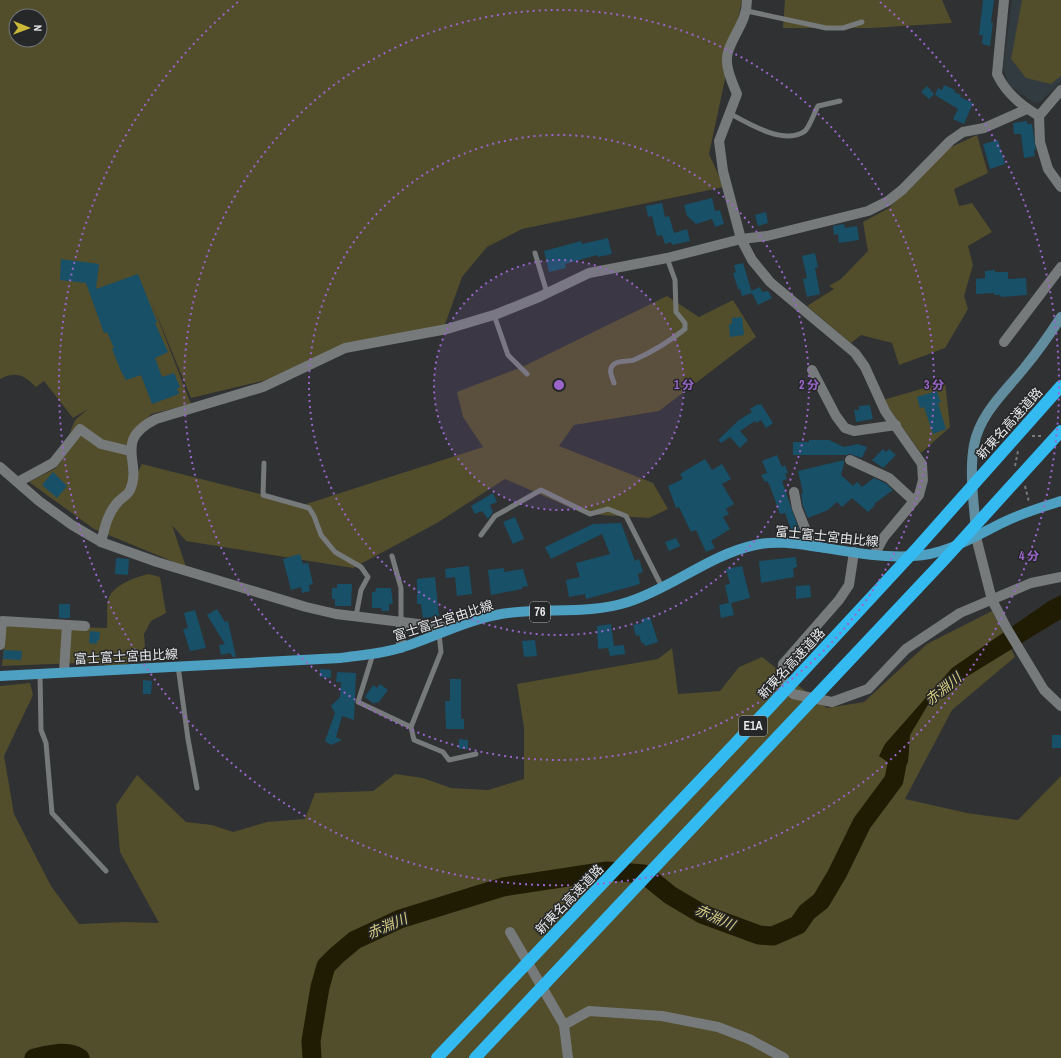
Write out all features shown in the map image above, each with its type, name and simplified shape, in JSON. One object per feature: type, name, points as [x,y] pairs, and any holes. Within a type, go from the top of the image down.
[{"type":"highway","name":"新東名高速道路","points":[[437,1058],[777,700],[918,546],[1061,386]]},
{"type":"highway","name":"E1A","points":[[475,1058],[939,566],[1061,431]]},
{"type":"main road","name":"富士富士宮由比線","points":[[0,676],[340,658],[373,654],[401,648],[451,628],[498,614],[602,608],[643,597],[720,557],[743,547],[779,542],[874,555],[914,556],[943,550],[976,537],[1010,519],[1061,501]]},
{"type":"street","points":[[746,0],[747,11],[728,53],[728,72],[737,94],[719,141],[723,171],[741,239],[752,260],[770,282],[855,353],[865,367],[885,411],[922,464],[923,480],[919,495],[884,537],[874,555]]},
{"type":"street","points":[[1004,0],[997,74],[1002,85],[1027,109],[1039,116]]},
{"type":"street","points":[[1061,90],[1039,116],[1040,142],[1048,169],[1061,187]]},
{"type":"street","points":[[101,542],[108,517],[118,502],[130,491],[133,477],[130,451],[135,435],[144,424],[156,418],[263,387],[344,348],[447,329],[494,315],[547,293],[589,273],[667,258],[741,239],[767,236],[868,211],[888,201],[902,190],[950,141],[963,132],[984,128],[1027,109]]},
{"type":"street","points":[[1004,342],[1061,267]]},
{"type":"street","points":[[1060,322],[990,409],[980,426],[974,444],[972,465],[976,537],[992,600],[1006,627],[1044,690],[1061,706]]},
{"type":"street","points":[[812,370],[836,416],[845,428],[854,431],[896,425]]},
{"type":"street","points":[[18,482],[53,463],[80,429],[101,444],[130,451]]},
{"type":"street","points":[[850,460],[889,474],[914,501]]},
{"type":"street","points":[[0,466],[50,509],[101,542],[157,562],[306,607],[356,616],[451,628]]},
{"type":"street","points":[[794,492],[797,508],[812,546]]},
{"type":"street","points":[[854,552],[849,586],[783,664],[782,678],[793,694],[832,702],[868,689],[906,649],[960,613],[1031,583],[1061,577]]},
{"type":"street","points":[[0,645],[2,621],[85,626]]},
{"type":"street","points":[[401,621],[401,648]]},
{"type":"street","points":[[64,672],[67,625]]},
{"type":"street","points":[[510,932],[564,1025],[568,1058]]},
{"type":"street","points":[[564,1025],[589,1011],[662,1016],[718,1028],[750,1039],[784,1058]]},
{"type":"lane","points":[[747,11],[826,28],[843,28],[862,22]]},
{"type":"lane","points":[[729,113],[771,134],[798,135],[806,130],[818,106],[840,101]]},
{"type":"lane","points":[[535,254],[547,293]]},
{"type":"lane","points":[[614,383],[610,372],[611,367],[615,363],[632,360],[643,355],[673,339],[685,329],[685,323],[676,312],[675,280],[667,258]]},
{"type":"lane","points":[[494,315],[508,355],[528,374]]},
{"type":"lane","points":[[264,463],[263,495],[309,508],[314,516],[321,535],[335,552],[361,567],[368,577],[361,590],[356,616]]},
{"type":"lane","points":[[481,536],[495,516],[541,490],[590,514],[608,510],[626,516],[662,586]]},
{"type":"lane","points":[[392,556],[400,588],[401,621]]},
{"type":"lane","points":[[440,633],[441,652],[412,727],[414,740],[444,752],[449,760],[476,754]]},
{"type":"lane","points":[[373,654],[358,702],[412,727]]},
{"type":"lane","points":[[178,666],[197,788]]},
{"type":"lane","points":[[40,674],[41,730],[46,743],[52,813],[106,871]]},
{"type":"shaded area","points":[[0,0],[742,0],[709,154],[724,187],[522,229],[487,247],[462,277],[443,330],[345,348],[287,375],[191,398],[151,301],[191,404],[151,414],[135,435],[132,483],[142,464],[303,505],[483,447],[463,417],[457,392],[522,367],[667,296],[699,317],[733,300],[756,337],[659,411],[574,425],[559,446],[653,483],[668,509],[649,518],[585,514],[505,479],[437,523],[353,568],[186,541],[172,525],[186,567],[94,529],[29,482],[56,468],[75,420],[88,409],[73,418],[44,381],[36,387],[24,377],[11,375],[0,379]]},
{"type":"shaded area","points":[[785,0],[942,0],[952,23],[872,28],[783,28]]},
{"type":"shaded area","points":[[1012,0],[1061,0],[1061,82],[1041,101],[1034,103],[1009,85],[1003,68]]},
{"type":"shaded area","points":[[1022,0],[1061,0],[1061,76],[1051,84],[1026,78],[1011,59]]},
{"type":"shaded area","points":[[977,135],[988,173],[954,189],[959,206],[972,203],[992,232],[968,246],[973,265],[964,296],[968,309],[945,348],[899,365],[892,343],[861,335],[851,343],[807,306],[834,289],[829,286],[841,279],[868,251],[863,222],[889,208],[949,148]]},
{"type":"shaded area","points":[[945,382],[950,427],[921,453],[883,400]]},
{"type":"shaded area","points":[[149,574],[160,577],[166,613],[151,621],[144,634],[145,648],[135,662],[116,666],[78,663],[2,666],[6,625],[107,628],[107,603],[110,595],[125,582]]},
{"type":"shaded area","points":[[992,611],[1015,657],[952,710],[905,799],[967,813],[1018,820],[1061,776],[1061,1058],[0,1058],[0,686],[30,683],[33,695],[4,756],[14,814],[51,886],[79,924],[125,922],[159,923],[120,852],[116,805],[137,775],[186,822],[212,825],[233,832],[267,822],[305,819],[315,793],[373,791],[395,774],[423,778],[451,788],[488,790],[524,779],[524,728],[517,684],[658,659],[672,648],[678,694],[720,691],[739,667],[762,657],[827,708],[864,702],[927,644]]},
{"type":"water","points":[[1061,595],[1061,619],[932,698],[910,735],[908,762],[895,783],[893,766],[879,756],[885,744],[952,668],[1049,601]]},
{"type":"building","points":[[983,0],[994,0],[990,46],[982,44],[983,35],[979,35]]},
{"type":"building","points":[[944,85],[955,90],[954,92],[961,95],[960,97],[973,103],[964,124],[953,119],[958,109],[935,95],[938,88],[942,90]]},
{"type":"building","points":[[927,86],[934,94],[929,99],[921,92]]},
{"type":"building","points":[[1027,121],[1027,124],[1032,124],[1036,150],[1034,150],[1035,156],[1024,158],[1021,134],[1014,134],[1013,123]]},
{"type":"building","points":[[998,140],[1005,164],[990,169],[983,144]]},
{"type":"building","points":[[712,198],[715,211],[720,210],[724,224],[715,227],[712,219],[696,224],[687,216],[684,205]]},
{"type":"building","points":[[662,203],[665,217],[669,216],[674,233],[687,229],[690,241],[672,245],[671,242],[665,244],[662,235],[657,236],[652,216],[648,217],[646,206]]},
{"type":"building","points":[[766,212],[768,223],[758,226],[755,215]]},
{"type":"building","points":[[844,224],[845,228],[857,226],[859,240],[839,243],[838,234],[834,235],[833,226]]},
{"type":"building","points":[[608,238],[612,254],[598,257],[597,255],[565,264],[566,268],[549,272],[544,251],[581,241],[582,244]]},
{"type":"building","points":[[815,253],[818,267],[815,268],[820,294],[807,297],[803,279],[807,278],[802,256]]},
{"type":"building","points":[[61,259],[99,264],[96,289],[138,274],[157,322],[155,323],[168,352],[155,358],[162,377],[174,373],[180,387],[177,389],[179,394],[152,404],[141,375],[126,380],[112,349],[114,348],[107,332],[104,333],[86,283],[60,280]]},
{"type":"building","points":[[743,263],[752,293],[742,296],[733,273],[736,272],[734,265]]},
{"type":"building","points":[[995,270],[995,272],[1008,272],[1008,279],[1026,278],[1027,295],[1001,297],[1000,295],[994,295],[994,293],[976,294],[976,279],[985,278],[985,271]]},
{"type":"building","points":[[760,287],[762,292],[768,291],[772,298],[758,305],[751,291]]},
{"type":"building","points":[[742,317],[744,335],[730,337],[729,324],[732,324],[732,318]]},
{"type":"building","points":[[937,391],[941,403],[938,403],[946,429],[933,434],[924,407],[920,408],[917,397]]},
{"type":"building","points":[[758,404],[761,404],[773,423],[766,428],[761,420],[756,423],[755,421],[740,431],[748,440],[740,448],[730,437],[721,443],[718,440],[739,420],[752,412],[750,409]]},
{"type":"building","points":[[870,405],[873,419],[856,422],[854,410],[859,410],[859,406]]},
{"type":"building","points":[[809,440],[829,440],[844,447],[858,444],[867,447],[862,458],[850,454],[793,455],[793,442],[809,442]]},
{"type":"building","points":[[883,449],[886,452],[889,449],[896,455],[883,468],[872,460]]},
{"type":"building","points":[[777,455],[782,467],[785,465],[788,473],[785,474],[787,479],[782,481],[799,530],[792,532],[785,513],[780,514],[770,486],[767,481],[765,482],[761,475],[767,473],[762,461]]},
{"type":"building","points":[[705,459],[712,470],[722,464],[731,479],[722,484],[734,504],[726,509],[729,514],[723,517],[730,529],[711,541],[715,548],[706,552],[696,530],[691,532],[679,507],[676,508],[668,486],[683,479],[680,474]]},
{"type":"building","points":[[844,460],[841,475],[853,486],[857,482],[862,487],[874,478],[885,483],[893,490],[874,504],[875,505],[868,512],[852,498],[842,507],[837,502],[828,510],[808,518],[803,506],[801,494],[803,493],[798,471]]},
{"type":"building","points":[[53,472],[67,486],[57,498],[42,485]]},
{"type":"building","points":[[493,493],[497,502],[490,505],[493,512],[488,519],[482,511],[475,514],[471,506]]},
{"type":"building","points":[[515,517],[524,539],[513,544],[503,522]]},
{"type":"building","points":[[621,523],[635,561],[639,559],[643,572],[638,574],[640,584],[586,599],[585,594],[569,597],[566,580],[580,577],[576,563],[610,554],[602,534],[551,559],[545,547],[593,524]]},
{"type":"building","points":[[676,538],[680,546],[669,551],[665,542]]},
{"type":"building","points":[[300,554],[303,564],[308,563],[313,584],[309,585],[310,591],[302,593],[301,587],[291,590],[283,559]]},
{"type":"building","points":[[796,557],[797,567],[793,568],[794,577],[761,583],[759,561]]},
{"type":"building","points":[[116,558],[129,559],[128,575],[115,574]]},
{"type":"building","points":[[469,566],[472,594],[457,596],[455,577],[446,578],[445,569]]},
{"type":"building","points":[[742,566],[750,598],[731,603],[734,615],[721,618],[719,605],[729,603],[725,585],[730,584],[726,569]]},
{"type":"building","points":[[504,568],[504,572],[523,569],[528,586],[522,587],[522,589],[491,595],[488,570]]},
{"type":"building","points":[[435,577],[439,616],[423,618],[421,604],[417,604],[417,579]]},
{"type":"building","points":[[337,584],[352,584],[351,606],[335,606],[335,599],[332,599],[332,588],[337,588]]},
{"type":"building","points":[[810,585],[811,597],[796,599],[796,586]]},
{"type":"building","points":[[376,588],[391,588],[393,604],[389,604],[389,611],[382,611],[381,608],[372,608],[372,592],[375,592]]},
{"type":"building","points":[[59,604],[70,604],[70,618],[59,618]]},
{"type":"building","points":[[217,609],[225,622],[228,621],[236,657],[233,657],[230,653],[221,655],[219,645],[225,644],[207,615]]},
{"type":"building","points":[[195,610],[206,648],[190,651],[183,629],[188,628],[184,613]]},
{"type":"building","points":[[650,617],[658,642],[645,646],[644,643],[642,644],[639,635],[636,636],[633,625],[642,623],[641,619]]},
{"type":"building","points":[[611,624],[614,646],[624,645],[625,654],[610,656],[608,648],[598,649],[597,626]]},
{"type":"building","points":[[90,631],[100,632],[99,641],[97,640],[97,644],[89,643]]},
{"type":"building","points":[[535,640],[537,656],[524,657],[522,641]]},
{"type":"building","points":[[4,650],[22,651],[21,660],[3,659]]},
{"type":"building","points":[[320,669],[331,670],[331,678],[320,677]]},
{"type":"building","points":[[337,672],[356,673],[354,720],[342,716],[336,737],[342,740],[331,745],[325,741],[335,713],[331,706],[340,697],[341,682],[336,682]]},
{"type":"building","points":[[450,679],[461,679],[461,719],[464,719],[464,729],[446,729],[445,701],[450,701]]},
{"type":"building","points":[[143,680],[152,681],[151,694],[143,694]]},
{"type":"building","points":[[380,684],[388,690],[378,703],[376,702],[374,704],[365,697],[373,685],[377,688]]},
{"type":"building","points":[[1052,735],[1061,735],[1061,748],[1052,748]]},
{"type":"building","points":[[459,739],[468,740],[468,749],[459,749]]},
{"type":"waterway","name":"赤淵川","points":[[312,1058],[311,1041],[320,987],[326,966],[337,955],[355,940],[400,919],[503,887],[607,871],[644,874],[670,895],[702,914],[759,935],[773,936],[798,925],[807,912],[821,901],[837,874],[862,823],[894,780],[899,753]]},
{"type":"waterway","name":"赤淵川","points":[[34,1058],[64,1053],[75,1055],[80,1058]]}]
